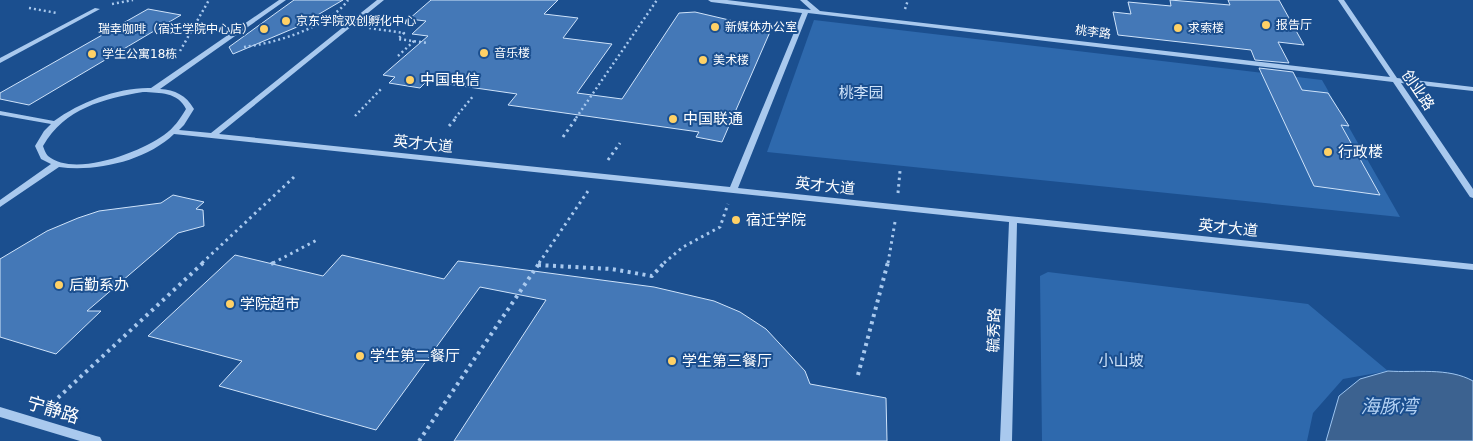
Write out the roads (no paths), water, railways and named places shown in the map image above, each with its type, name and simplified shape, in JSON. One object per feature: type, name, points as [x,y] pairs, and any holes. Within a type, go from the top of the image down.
[{"type":"lane","points":[[152,90],[283,0]]},
{"type":"lane","points":[[212,136],[381,0]]},
{"type":"lane","name":"桃李路","points":[[711,0],[1473,89]]},
{"type":"lane","points":[[803,0],[819,13]]},
{"type":"lane","name":"创业路","points":[[1341,0],[1473,195]]},
{"type":"lane","points":[[0,61],[97,9]]},
{"type":"lane","points":[[733,190],[806,11]]},
{"type":"lane","points":[[152,90],[177,94],[187,100],[190,109],[186,120],[175,132],[156,145],[131,156],[78,166],[57,164],[44,157],[39,146],[45,134],[55,124],[78,108],[121,94],[152,90]]},
{"type":"lane","points":[[0,113],[55,124]]},
{"type":"lane","name":"英才大道","points":[[175,132],[1473,267]]},
{"type":"lane","points":[[0,204],[57,164]]},
{"type":"lane","name":"毓秀路","points":[[1006,441],[1013,219]]},
{"type":"lane","name":"宁静路","points":[[0,412],[96,441]]},
{"type":"water","name":"海豚湾","points":[[1388,371],[1442,372],[1473,381],[1473,441],[1326,441],[1339,396],[1360,379]]},
{"type":"place","name":"京东学院双创孵化中心","points":[[286,21]]},
{"type":"place","name":"报告厅","points":[[1266,25]]},
{"type":"place","name":"新媒体办公室","points":[[715,27]]},
{"type":"place","name":"求索楼","points":[[1178,28]]},
{"type":"place","name":"瑞幸咖啡（宿迁学院中心店）","points":[[264,29]]},
{"type":"place","name":"音乐楼","points":[[484,53]]},
{"type":"place","name":"学生公寓18栋","points":[[92,54]]},
{"type":"place","name":"美术楼","points":[[703,60]]},
{"type":"place","name":"中国电信","points":[[410,80]]},
{"type":"place","name":"中国联通","points":[[673,119]]},
{"type":"place","name":"行政楼","points":[[1328,152]]},
{"type":"place","name":"宿迁学院","points":[[736,220]]},
{"type":"place","name":"后勤系办","points":[[59,285]]},
{"type":"place","name":"学院超市","points":[[230,304]]},
{"type":"place","name":"学生第二餐厅","points":[[360,356]]},
{"type":"place","name":"学生第三餐厅","points":[[672,361]]},
{"type":"park label","name":"桃李园","points":[[861,93]]},
{"type":"park label","name":"小山坡","points":[[1121,361]]}]
